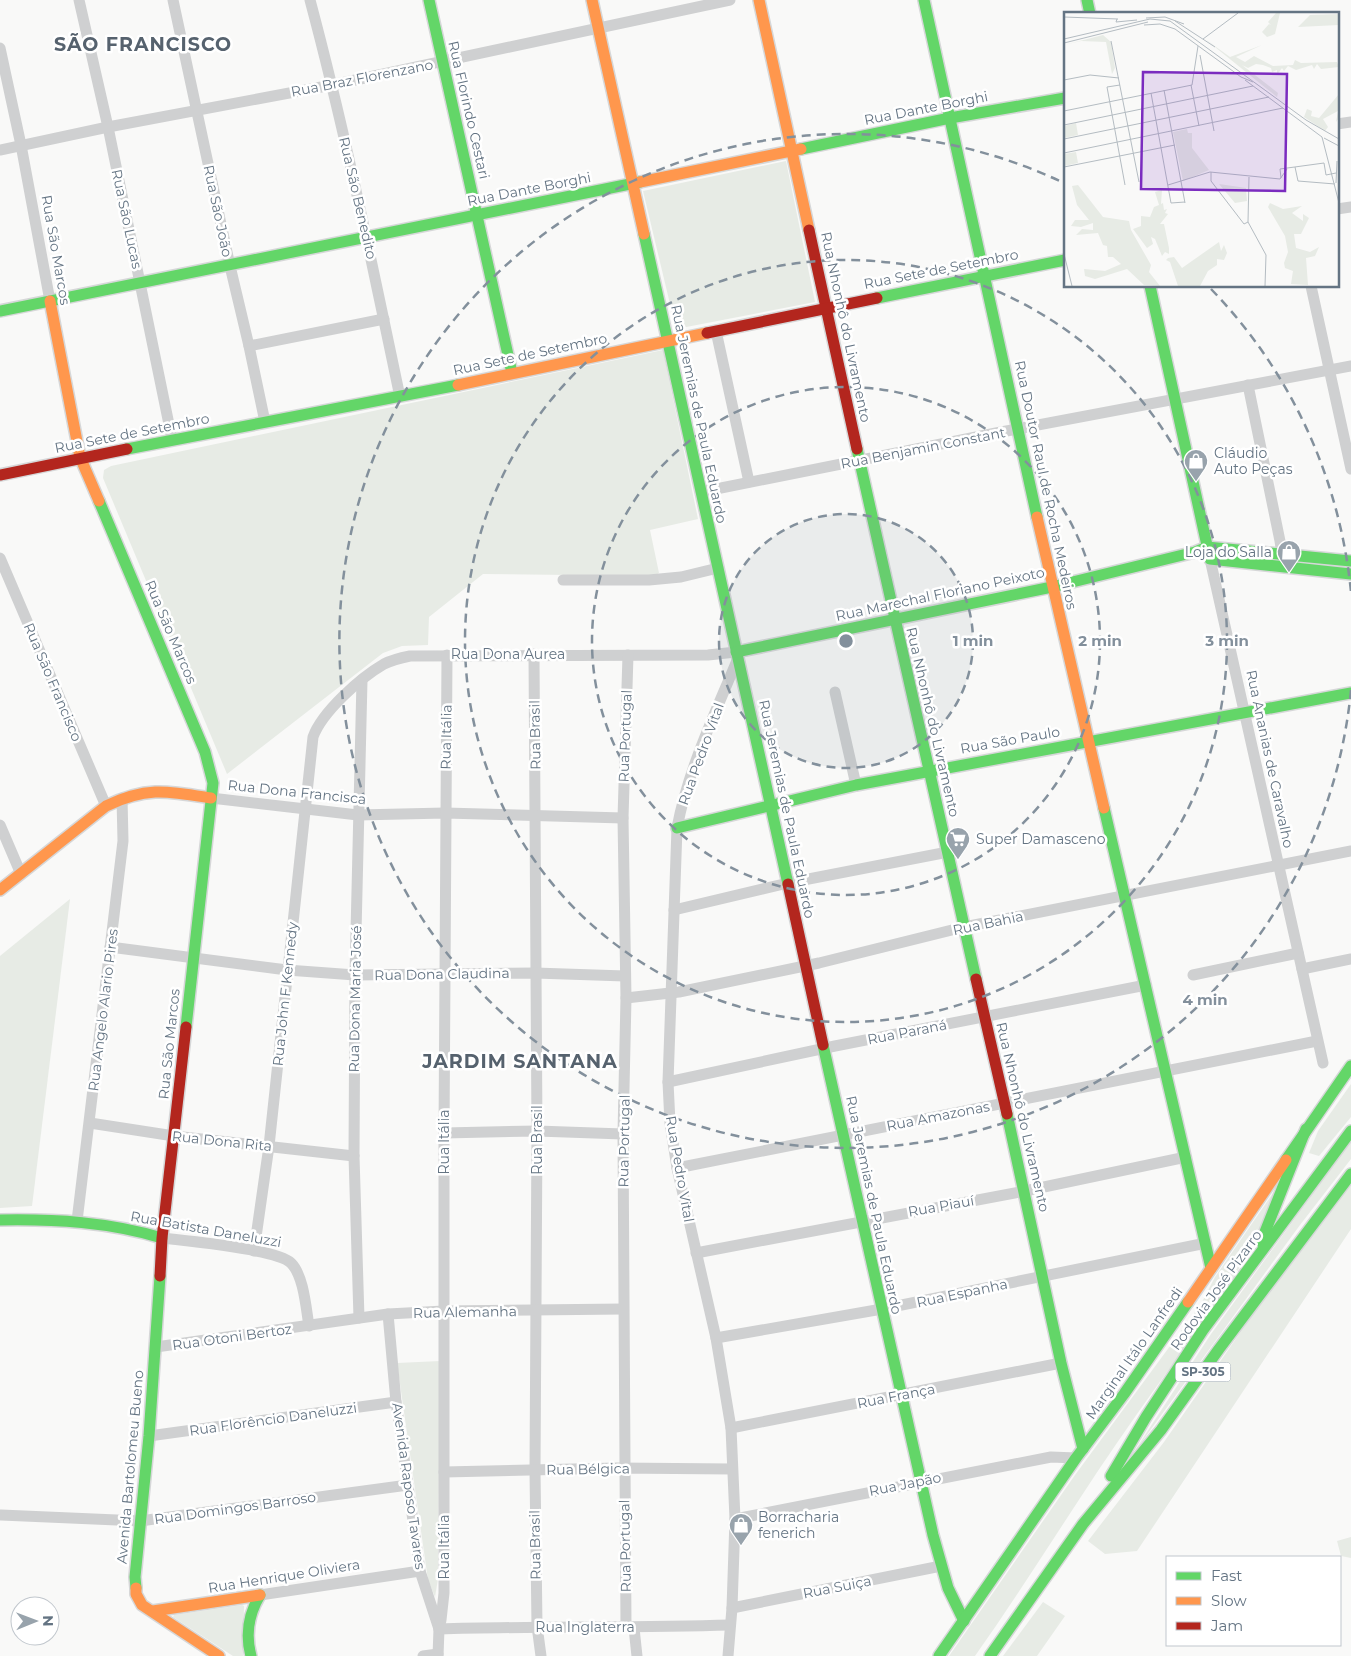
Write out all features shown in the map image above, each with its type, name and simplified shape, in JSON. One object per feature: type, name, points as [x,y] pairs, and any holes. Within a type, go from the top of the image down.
[{"type":"street","name":"Rua São Lucas","points":[[79,0],[108,127],[172,439]]},
{"type":"street","name":"Rua São João","points":[[173,0],[265,422]]},
{"type":"street","name":"Rua São Benedito","points":[[310,0],[332,85],[367,238],[400,397]]},
{"type":"street","name":"Rua Florindo Cestari","points":[[429,0],[512,373]]},
{"type":"street","name":"Rua Jeremias de Paula Eduardo","points":[[592,0],[920,1482],[954,1606],[964,1621]]},
{"type":"street","name":"Rua Braz Florenzano","points":[[0,150],[108,127],[332,85],[730,0]]},
{"type":"street","name":"Rua Nhonhô do Livramento","points":[[759,0],[894,619],[1044,1276],[1080,1454]]},
{"type":"street","name":"Rua Doutor Raul de Rocha Medeiros","points":[[924,0],[1052,586],[1211,1268]]},
{"type":"street","name":"Rua São Marcos","points":[[0,48],[22,145],[80,458],[205,752],[213,783],[162,1238]]},
{"type":"street","name":"Rua Dante Borghi","points":[[0,311],[230,266],[950,118],[1064,98]]},
{"type":"street","points":[[1338,124],[1351,122]]},
{"type":"street","points":[[1338,209],[1351,206]]},
{"type":"street","name":"Rua Sete de Setembro","points":[[0,475],[172,439],[400,397],[826,307],[1064,260]]},
{"type":"street","name":"Rua Ananias de Caravalho","points":[[1150,288],[1323,1063]]},
{"type":"street","points":[[1311,288],[1351,469]]},
{"type":"street","points":[[249,346],[384,319]]},
{"type":"street","points":[[716,331],[749,482]]},
{"type":"street","name":"Rua Benjamin Constant","points":[[701,492],[1018,429],[1351,366]]},
{"type":"street","points":[[1248,385],[1282,553],[1283,567]]},
{"type":"street","points":[[1207,547],[1282,553],[1351,562]]},
{"type":"street","name":"Rua Marechal Floriano Peixoto","points":[[737,655],[894,619],[1052,586],[1195,552],[1207,547]]},
{"type":"street","name":"Rua São Francisco","points":[[0,558],[106,806]]},
{"type":"street","points":[[1210,559],[1351,574]]},
{"type":"street","points":[[562,580],[649,580],[681,576],[718,568]]},
{"type":"street","name":"Rua Dona Aurea","points":[[313,737],[322,719],[362,680],[384,664],[397,658],[447,654],[737,655]]},
{"type":"street","name":"Rua Itália","points":[[439,1629],[442,1620],[444,1593],[447,654]]},
{"type":"street","name":"Rua Brasil","points":[[534,654],[537,1132],[534,1470],[536,1626],[541,1656]]},
{"type":"street","name":"Rua Portugal","points":[[628,655],[623,818],[626,976],[623,1134],[624,1469],[630,1627],[637,1656]]},
{"type":"street","name":"Rua Pedro Vital","points":[[728,1656],[732,1608],[735,1519],[731,1428],[716,1338],[677,1168],[670,1122],[668,1082],[677,828],[682,801],[691,772],[737,655]]},
{"type":"street","name":"Rua Dona Maria José","points":[[359,1318],[354,1156],[355,975],[362,680]]},
{"type":"street","points":[[835,692],[856,786]]},
{"type":"street","name":"Rua São Paulo","points":[[677,828],[929,770],[1351,693]]},
{"type":"street","name":"Rua John F Kennedy","points":[[254,1251],[269,1146],[313,737]]},
{"type":"street","name":"Rua Dona Francisca","points":[[0,890],[106,806],[122,798],[146,792],[358,815],[445,812],[623,818]]},
{"type":"street","name":"Rua Angelo Alario Pires","points":[[78,1221],[123,841],[122,798]]},
{"type":"street","points":[[0,825],[21,874]]},
{"type":"street","name":"Rua Bahia","points":[[626,998],[671,994],[806,966],[964,927],[1351,851]]},
{"type":"street","points":[[674,910],[788,883],[948,852]]},
{"type":"street","name":"Rua Dona Claudina","points":[[110,947],[287,970],[355,975],[535,973],[626,976]]},
{"type":"street","points":[[1193,975],[1298,953]]},
{"type":"street","points":[[1302,970],[1351,959]]},
{"type":"street","name":"Rua Paraná","points":[[668,1082],[1146,985]]},
{"type":"street","name":"Rua Amazonas","points":[[677,1168],[1317,1041]]},
{"type":"street","name":"Marginal Itálo Lanfredi","points":[[939,1656],[1124,1394],[1351,1066]]},
{"type":"street","name":"Rua Dona Rita","points":[[90,1123],[174,1136],[354,1156]]},
{"type":"street","points":[[1250,1268],[1306,1129]]},
{"type":"street","name":"Rodovia José Pizarro","points":[[1083,1524],[1151,1409],[1203,1330],[1351,1131]]},
{"type":"street","points":[[444,1133],[537,1132],[623,1134]]},
{"type":"street","name":"Rua Piauí","points":[[696,1253],[1025,1191],[1186,1157]]},
{"type":"street","name":"Rodovia José Pizarro","points":[[990,1656],[1083,1524],[1161,1430],[1219,1349],[1351,1174]]},
{"type":"street","name":"Rua Batista Daneluzzi","points":[[0,1220],[78,1221],[148,1233],[162,1238],[279,1256],[292,1264],[296,1271],[302,1287],[309,1326]]},
{"type":"street","name":"Avenida Bartolomeu Bueno","points":[[162,1238],[149,1436],[135,1577],[136,1594],[142,1605],[219,1656]]},
{"type":"street","name":"Rua Espanha","points":[[716,1338],[882,1310],[1206,1242]]},
{"type":"street","name":"Rua Alemanha","points":[[309,1326],[388,1314],[444,1311],[623,1309]]},
{"type":"street","name":"Avenida Raposo Tavares","points":[[388,1314],[396,1402],[420,1571],[439,1629],[438,1655]]},
{"type":"street","name":"Rua Otoni Bertoz","points":[[156,1347],[309,1326]]},
{"type":"street","name":"Rua França","points":[[731,1428],[1061,1363]]},
{"type":"street","name":"Rua Florêncio Daneluzzi","points":[[149,1436],[396,1402]]},
{"type":"street","name":"Rua Japão","points":[[735,1519],[1050,1457],[1080,1454]]},
{"type":"street","name":"Rua Bélgica","points":[[444,1472],[732,1469]]},
{"type":"street","name":"Rua Domingos Barroso","points":[[2,1515],[140,1521],[408,1485]]},
{"type":"street","name":"Rua Suiça","points":[[732,1608],[942,1566]]},
{"type":"street","name":"Rua Henrique Oliviera","points":[[153,1611],[420,1571]]},
{"type":"street","points":[[251,1656],[247,1634],[249,1616],[252,1606],[260,1595]]},
{"type":"street","name":"Rua Inglaterra","points":[[439,1629],[536,1626],[730,1625]]},
{"type":"street","points":[[423,1656],[438,1655]]},
{"type":"shaded area","points":[[786,161],[815,302],[676,329],[643,191]]},
{"type":"shaded area","points":[[663,350],[698,519],[650,530],[659,573],[654,576],[483,574],[429,617],[428,645],[402,646],[383,653],[227,774],[103,478],[104,470],[111,466]]},
{"type":"shaded area","points":[[70,899],[32,1206],[0,1208],[0,956]]},
{"type":"shaded area","points":[[1351,1084],[1351,1117],[1319,1156],[1309,1153],[1318,1131]]},
{"type":"shaded area","points":[[1351,1141],[1351,1159],[1300,1225],[1130,1458],[1211,1334]]},
{"type":"shaded area","points":[[1284,1177],[1260,1231],[1231,1282],[1116,1444],[975,1656],[949,1656],[1075,1475],[1201,1304],[1215,1277]]},
{"type":"shaded area","points":[[1351,1184],[1351,1229],[1137,1551],[1105,1554],[1088,1541],[1164,1442],[1258,1307]]},
{"type":"shaded area","points":[[440,1361],[438,1579],[435,1597],[428,1580],[397,1363]]},
{"type":"shaded area","points":[[1351,1537],[1351,1558],[1341,1556],[1337,1541]]},
{"type":"shaded area","points":[[1043,1602],[1065,1616],[1037,1656],[1003,1656]]},
{"type":"shaded area","points":[[244,1606],[243,1656],[233,1656],[173,1617],[174,1615]]},
{"type":"traffic: fast","points":[[429,0],[512,373]]},
{"type":"traffic: fast","points":[[924,0],[1037,517]]},
{"type":"traffic: fast","points":[[1087,0],[1090,12]]},
{"type":"traffic: fast","points":[[801,149],[950,118],[1064,98]]},
{"type":"traffic: fast","points":[[0,311],[640,182]]},
{"type":"traffic: fast","points":[[644,234],[788,884]]},
{"type":"traffic: fast","points":[[877,298],[1064,260]]},
{"type":"traffic: fast","points":[[1150,288],[1210,559],[1351,574]]},
{"type":"traffic: fast","points":[[127,449],[458,385]]},
{"type":"traffic: fast","points":[[857,449],[976,979]]},
{"type":"traffic: fast","points":[[99,501],[205,752],[213,783],[186,1027]]},
{"type":"traffic: fast","points":[[736,652],[1052,587],[1195,552],[1207,547],[1351,561]]},
{"type":"traffic: fast","points":[[677,828],[856,785],[1351,693]]},
{"type":"traffic: fast","points":[[1104,808],[1211,1268]]},
{"type":"traffic: fast","points":[[823,1045],[933,1535],[948,1588],[964,1621]]},
{"type":"traffic: fast","points":[[1286,1160],[1351,1066]]},
{"type":"traffic: fast","points":[[1007,1114],[1061,1363],[1083,1449]]},
{"type":"traffic: fast","points":[[1261,1242],[1306,1129]]},
{"type":"traffic: fast","points":[[1111,1476],[1146,1417],[1203,1330],[1351,1131]]},
{"type":"traffic: fast","points":[[990,1656],[1083,1524],[1161,1430],[1219,1349],[1351,1174]]},
{"type":"traffic: fast","points":[[0,1220],[41,1220],[102,1225],[162,1238]]},
{"type":"traffic: fast","points":[[136,1588],[135,1577],[149,1436],[160,1276]]},
{"type":"traffic: fast","points":[[939,1656],[1076,1458],[1124,1394],[1188,1302]]},
{"type":"traffic: fast","points":[[251,1656],[248,1640],[250,1617],[260,1595]]},
{"type":"traffic: slow","points":[[592,0],[644,234]]},
{"type":"traffic: slow","points":[[759,0],[809,230]]},
{"type":"traffic: slow","points":[[640,182],[801,149]]},
{"type":"traffic: slow","points":[[50,301],[80,457],[99,501]]},
{"type":"traffic: slow","points":[[458,385],[707,333]]},
{"type":"traffic: slow","points":[[1037,517],[1104,808]]},
{"type":"traffic: slow","points":[[0,890],[106,806],[134,795],[158,792],[182,793],[211,798]]},
{"type":"traffic: slow","points":[[1188,1302],[1286,1160]]},
{"type":"traffic: slow","points":[[136,1588],[136,1594],[142,1605],[219,1656]]},
{"type":"traffic: slow","points":[[153,1611],[260,1595]]},
{"type":"traffic: jam","points":[[809,230],[857,449]]},
{"type":"traffic: jam","points":[[707,333],[877,298]]},
{"type":"traffic: jam","points":[[0,475],[127,449]]},
{"type":"traffic: jam","points":[[788,884],[823,1045]]},
{"type":"traffic: jam","points":[[976,979],[1007,1114]]},
{"type":"traffic: jam","points":[[160,1276],[162,1238],[186,1027]]},
{"type":"place","name":"Cláudio Auto Peças","points":[[1196,482]]},
{"type":"place","name":"Loja do Salla","points":[[1289,573]]},
{"type":"place","name":"Super Damasceno","points":[[958,860]]},
{"type":"place","name":"Borracharia fenerich","points":[[741,1546]]},
{"type":"district","name":"SÃO FRANCISCO","points":[[143,44]]},
{"type":"district","name":"JARDIM SANTANA","points":[[520,1061]]}]
